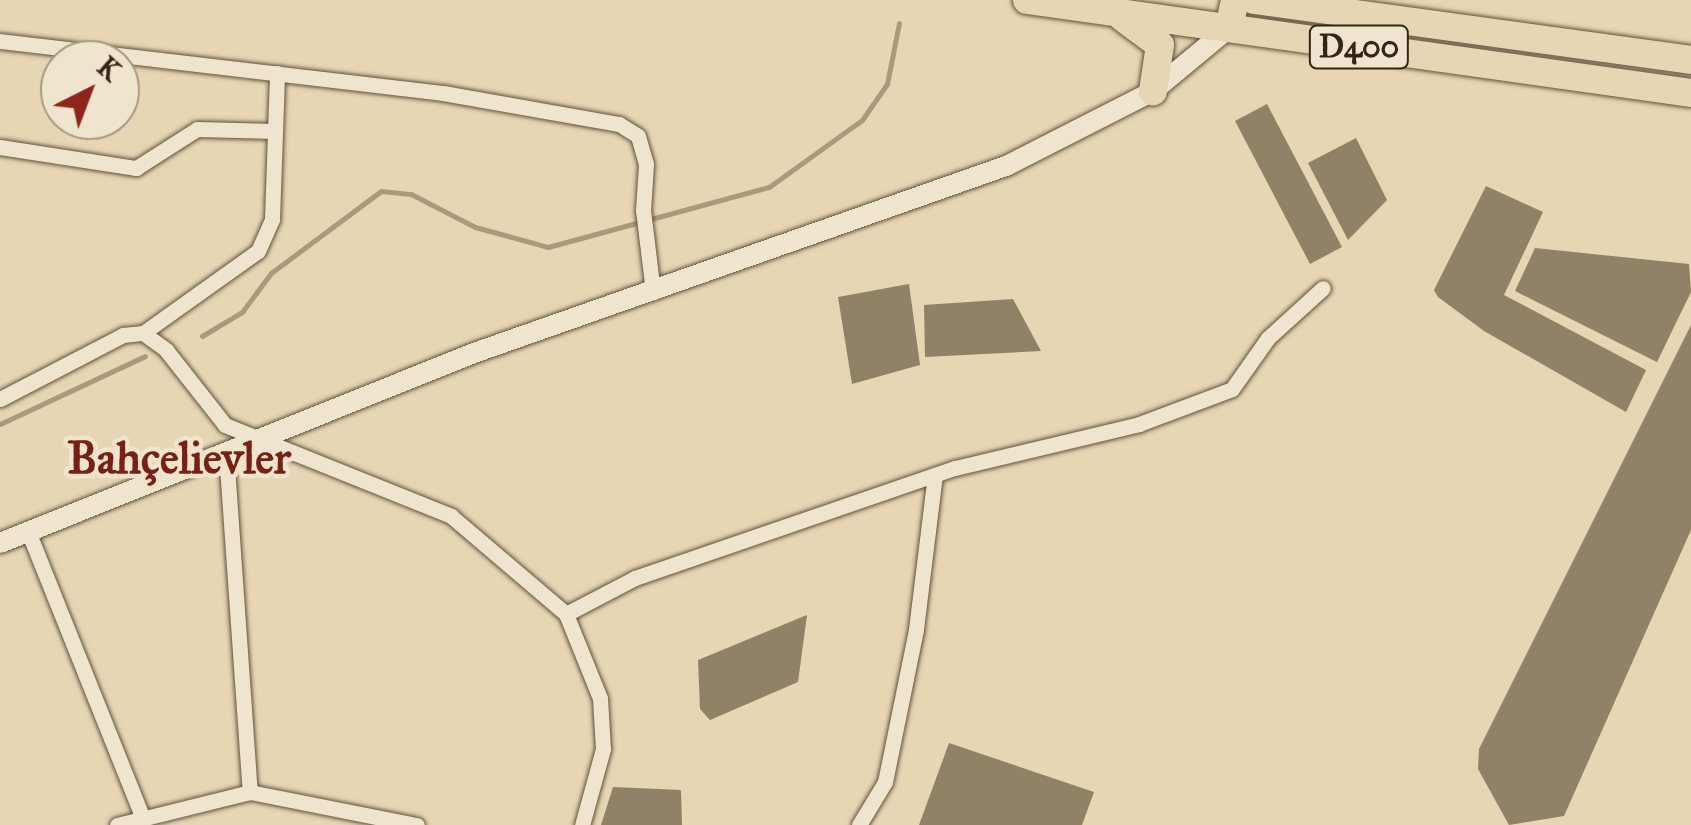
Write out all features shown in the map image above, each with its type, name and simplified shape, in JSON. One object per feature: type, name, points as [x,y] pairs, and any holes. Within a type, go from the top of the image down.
[{"type":"highway","name":"D400","points":[[1026,0],[1691,93]]},
{"type":"highway","points":[[1230,28],[1235,0]]},
{"type":"highway","name":"D400","points":[[1254,0],[1691,60]]},
{"type":"highway","points":[[1112,11],[1160,45],[1153,91]]},
{"type":"street","points":[[0,543],[474,352],[1006,166],[1153,91],[1230,28]]},
{"type":"street","points":[[0,41],[443,92],[618,124],[638,136],[646,164],[644,210],[652,292]]},
{"type":"street","points":[[0,400],[123,335],[144,333],[258,251],[272,219],[277,73]]},
{"type":"street","points":[[0,147],[136,168],[197,130],[275,131]]},
{"type":"street","points":[[566,614],[635,578],[935,475],[1140,424],[1232,388],[1268,338],[1323,288]]},
{"type":"street","points":[[144,333],[225,425],[263,437],[451,516],[566,614],[600,698],[602,749],[582,825]]},
{"type":"street","points":[[226,452],[250,792]]},
{"type":"street","points":[[860,825],[885,782],[916,629],[935,475]]},
{"type":"street","points":[[28,532],[143,818]]},
{"type":"street","points":[[121,825],[250,792],[416,825]]},
{"type":"building","points":[[1267,104],[1342,247],[1310,264],[1235,121]]},
{"type":"building","points":[[1356,138],[1387,200],[1348,240],[1308,163]]},
{"type":"building","points":[[1486,186],[1543,212],[1504,295],[1646,370],[1626,412],[1484,331],[1438,297],[1434,290]]},
{"type":"building","points":[[1535,248],[1689,264],[1691,292],[1657,362],[1515,291]]},
{"type":"building","points":[[909,284],[920,365],[852,384],[838,297]]},
{"type":"building","points":[[1013,299],[1041,351],[925,357],[924,305]]},
{"type":"building","points":[[1691,325],[1691,530],[1564,816],[1509,825],[1478,769],[1479,749]]},
{"type":"building","points":[[807,615],[798,682],[710,720],[700,709],[698,660]]},
{"type":"building","points":[[949,743],[1094,792],[1082,825],[919,825]]},
{"type":"building","points":[[613,787],[681,790],[682,825],[601,825]]},
{"type":"waterway","points":[[202,336],[242,312],[271,273],[381,191],[411,194],[475,227],[548,247],[769,187],[862,120],[887,84],[899,23]]},
{"type":"waterway","points":[[0,424],[145,356]]},
{"type":"district","name":"Bahçelievler","points":[[179,458]]}]
